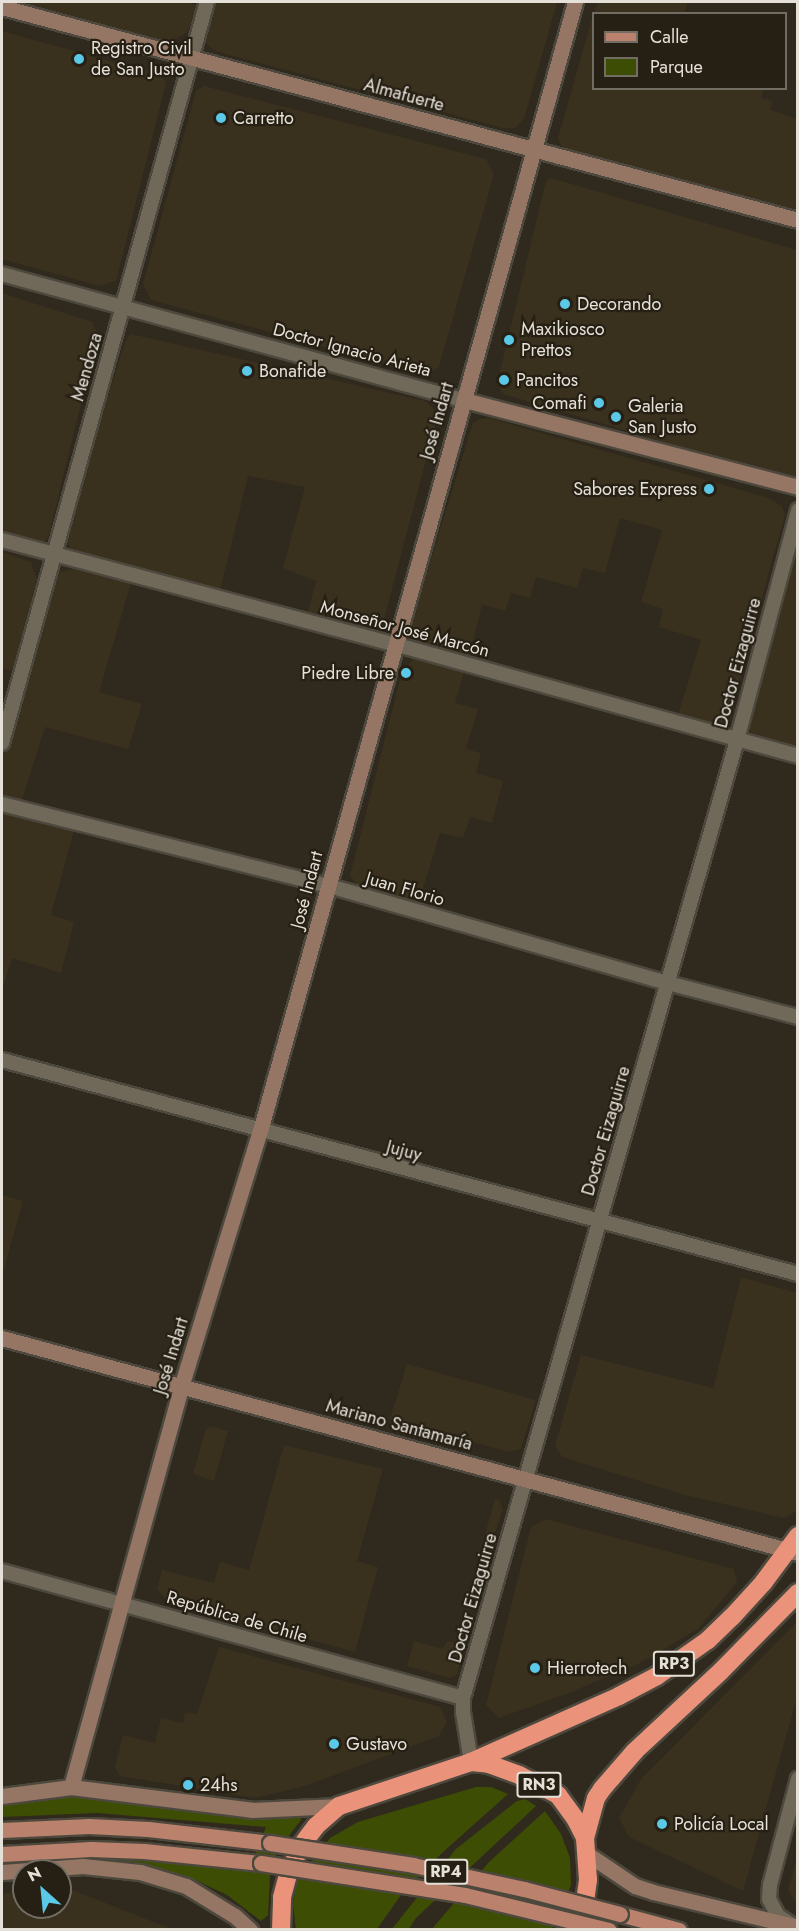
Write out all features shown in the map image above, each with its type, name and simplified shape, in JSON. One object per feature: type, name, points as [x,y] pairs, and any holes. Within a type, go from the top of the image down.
[{"type":"highway","name":"RP3","points":[[471,1762],[619,1696],[688,1656],[732,1617],[792,1552],[798,1536]]},
{"type":"highway","name":"RP3","points":[[585,1845],[596,1798],[602,1789],[635,1751],[721,1671],[798,1593]]},
{"type":"highway","points":[[281,1929],[282,1897],[301,1846],[316,1826],[339,1806],[471,1762]]},
{"type":"highway","name":"RN3","points":[[471,1762],[489,1764],[519,1775],[558,1795],[585,1845]]},
{"type":"highway","points":[[575,1929],[583,1914],[587,1895],[585,1845]]},
{"type":"main road","name":"RP4","points":[[2,1830],[89,1826],[148,1829],[270,1843],[424,1868],[524,1888],[679,1929]]},
{"type":"main road","name":"RP4","points":[[2,1854],[91,1849],[144,1851],[261,1863],[465,1895],[609,1929]]},
{"type":"street","name":"Mendoza","points":[[2,743],[207,2]]},
{"type":"street","name":"José Indart","points":[[71,1787],[181,1387],[260,1131],[394,644],[576,2]]},
{"type":"street","name":"Almafuerte","points":[[2,7],[798,220]]},
{"type":"street","name":"Doctor Ignacio Arieta","points":[[2,274],[464,400],[798,487]]},
{"type":"street","name":"Doctor Eizaguirre","points":[[471,1762],[463,1698],[737,740],[798,510]]},
{"type":"street","name":"Monseñor José Marcón","points":[[2,540],[394,644],[798,756]]},
{"type":"street","name":"Juan Florio","points":[[2,804],[329,886],[668,983],[798,1017]]},
{"type":"street","name":"Jujuy","points":[[2,1060],[798,1274]]},
{"type":"street","name":"Mariano Santamaría","points":[[2,1338],[792,1552]]},
{"type":"street","name":"República de Chile","points":[[2,1570],[463,1698]]},
{"type":"street","points":[[795,1927],[778,1916],[769,1899],[770,1885],[798,1779]]},
{"type":"street","points":[[4,1795],[71,1787],[252,1810],[339,1806]]},
{"type":"street","points":[[585,1845],[635,1886],[795,1927]]},
{"type":"street","points":[[2,1872],[83,1866],[140,1872],[186,1886],[235,1916],[250,1929]]},
{"type":"shaded area","points":[[20,2],[186,2],[197,5],[188,32],[170,42]]},
{"type":"shaded area","points":[[214,2],[557,2],[524,119],[515,128],[503,128],[215,51],[207,44],[205,34]]},
{"type":"shaded area","points":[[598,2],[688,2],[684,12],[594,12]]},
{"type":"shaded area","points":[[592,19],[592,90],[763,90],[761,98],[772,101],[771,110],[797,119],[797,210],[565,149],[558,138]]},
{"type":"shaded area","points":[[2,31],[161,75],[166,83],[116,281],[99,286],[2,259]]},
{"type":"shaded area","points":[[204,86],[486,159],[494,174],[439,367],[425,374],[151,300],[143,284],[196,91]]},
{"type":"shaded area","points":[[551,178],[797,250],[796,476],[785,478],[503,394],[497,384],[546,181]]},
{"type":"shaded area","points":[[2,293],[92,322],[98,335],[48,538],[41,544],[2,538]]},
{"type":"shaded area","points":[[131,334],[425,401],[432,407],[437,418],[383,623],[376,629],[362,631],[307,615],[316,581],[283,568],[305,487],[248,476],[220,591],[73,551],[66,541],[66,529],[125,342]]},
{"type":"shaded area","points":[[489,418],[766,497],[782,506],[785,515],[728,720],[723,725],[714,728],[677,718],[701,640],[659,627],[663,609],[641,602],[662,530],[620,518],[605,573],[583,568],[577,588],[536,577],[530,598],[511,593],[505,611],[482,605],[468,661],[416,649],[409,631],[473,423]]},
{"type":"shaded area","points":[[797,548],[798,737],[793,750],[752,739],[748,719]]},
{"type":"shaded area","points":[[2,552],[31,562],[37,579],[13,671],[2,668]]},
{"type":"shaded area","points":[[72,569],[131,583],[99,692],[142,704],[128,749],[45,727],[21,803],[2,798],[2,758],[53,581],[57,573]]},
{"type":"shaded area","points":[[422,657],[465,669],[455,703],[478,709],[466,749],[481,753],[476,773],[503,781],[492,823],[470,817],[463,838],[440,833],[418,905],[358,885],[350,876],[402,672],[413,659]]},
{"type":"shaded area","points":[[2,810],[74,830],[51,915],[74,922],[61,973],[12,958],[2,991]]},
{"type":"shaded area","points":[[2,1195],[23,1201],[2,1276]]},
{"type":"shaded area","points":[[741,1277],[797,1293],[797,1511],[784,1518],[685,1495],[562,1457],[555,1446],[581,1355],[713,1388]]},
{"type":"shaded area","points":[[407,1364],[536,1400],[521,1449],[508,1452],[390,1419]]},
{"type":"shaded area","points":[[210,1426],[228,1431],[214,1481],[193,1474],[205,1431]]},
{"type":"shaded area","points":[[284,1445],[383,1469],[357,1561],[378,1567],[355,1652],[167,1600],[157,1589],[162,1570],[214,1583],[220,1562],[249,1570]]},
{"type":"shaded area","points":[[495,1499],[499,1500],[503,1509],[494,1536],[485,1534]]},
{"type":"shaded area","points":[[546,1519],[734,1569],[737,1582],[698,1629],[640,1663],[569,1693],[499,1718],[486,1705],[531,1527]]},
{"type":"shaded area","points":[[797,1622],[797,1697],[743,1891],[629,1837],[619,1818],[641,1779]]},
{"type":"shaded area","points":[[414,1641],[443,1649],[447,1641],[465,1645],[457,1675],[450,1678],[407,1666]]},
{"type":"shaded area","points":[[219,1647],[440,1707],[447,1722],[439,1736],[305,1786],[255,1798],[120,1776],[115,1767],[123,1735],[155,1743],[161,1718],[183,1723],[185,1713],[197,1714]]},
{"type":"shaded area","points":[[797,1857],[798,1904],[788,1890]]},
{"type":"shaded area","points":[[72,1890],[170,1929],[2,1929],[2,1894],[12,1892],[12,1919],[72,1919]]},
{"type":"green space","points":[[476,1787],[491,1787],[508,1794],[442,1853],[401,1895],[377,1929],[296,1930],[293,1904],[297,1881],[330,1838],[358,1822]]},
{"type":"green space","points":[[75,1797],[143,1803],[228,1817],[294,1816],[300,1817],[301,1820],[278,1850],[270,1876],[268,1915],[261,1921],[227,1895],[191,1878],[139,1864],[105,1858],[45,1857],[12,1859],[2,1862],[2,1859],[48,1855],[116,1856],[250,1868],[266,1827],[97,1813],[2,1817],[2,1804],[39,1798]]},
{"type":"green space","points":[[525,1799],[536,1806],[416,1918],[409,1929],[391,1930],[456,1849],[517,1801]]},
{"type":"green space","points":[[545,1811],[561,1834],[570,1858],[571,1885],[552,1929],[431,1930],[489,1862]]},
{"type":"place","name":"Registro Civil de San Justo","points":[[79,59]]},
{"type":"place","name":"Carretto","points":[[221,118]]},
{"type":"place","name":"Decorando","points":[[565,304]]},
{"type":"place","name":"Maxikiosco Prettos","points":[[509,340]]},
{"type":"place","name":"Bonafide","points":[[247,371]]},
{"type":"place","name":"Pancitos","points":[[504,380]]},
{"type":"place","name":"Comafi","points":[[599,403]]},
{"type":"place","name":"Galeria San Justo","points":[[616,417]]},
{"type":"place","name":"Sabores Express","points":[[709,489]]},
{"type":"place","name":"Piedre Libre","points":[[406,673]]},
{"type":"place","name":"Hierrotech","points":[[535,1668]]},
{"type":"place","name":"Gustavo","points":[[334,1744]]},
{"type":"place","name":"24hs","points":[[188,1785]]},
{"type":"place","name":"Policía Local","points":[[662,1824]]}]
